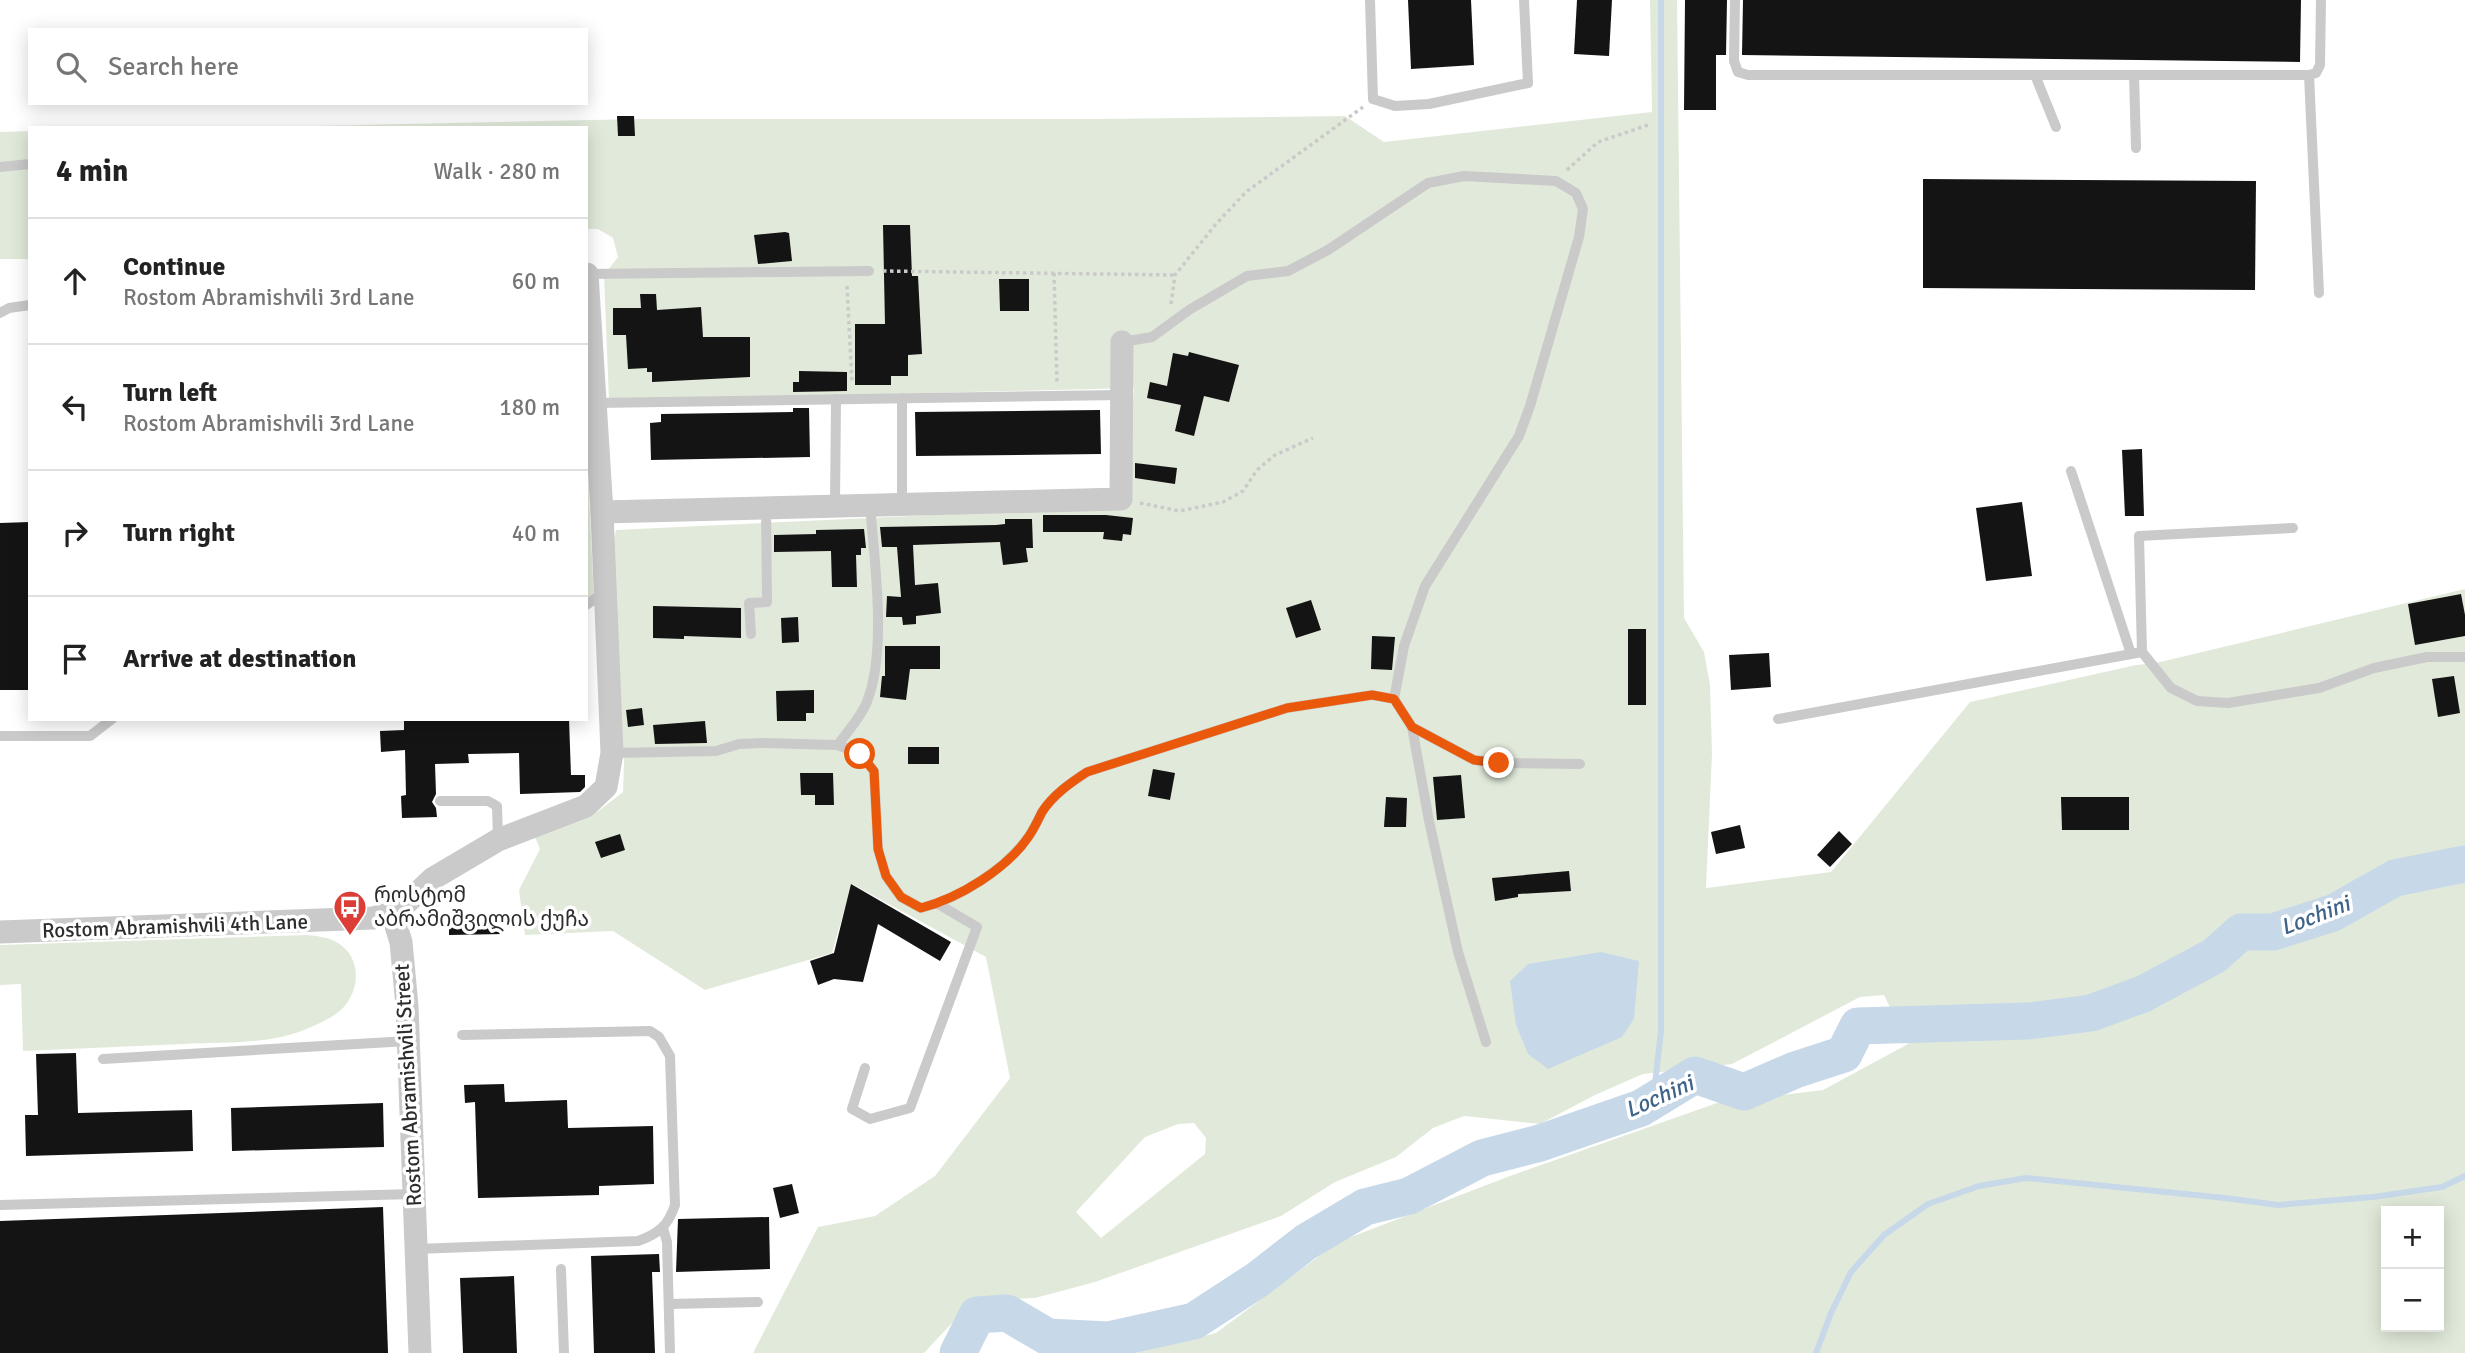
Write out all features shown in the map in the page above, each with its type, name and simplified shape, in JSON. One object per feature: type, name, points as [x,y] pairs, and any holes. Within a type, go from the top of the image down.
[{"type":"street","points":[[392,913],[397,912],[432,879],[498,841],[586,806],[606,787],[612,753],[605,592],[594,512],[595,403],[588,294]]},
{"type":"street","points":[[594,512],[1121,499],[1122,342]]},
{"type":"street","name":"Rostom Abramishvili 4th Lane","points":[[0,932],[373,918],[392,913]]},
{"type":"street","name":"Rostom Abramishvili Street","points":[[392,913],[401,942],[408,1041],[420,1353]]},
{"type":"lane","points":[[1370,0],[1373,99],[1395,106],[1429,104],[1528,83],[1524,0]]},
{"type":"lane","points":[[1735,0],[1734,61],[1738,72],[1748,75],[2309,75],[2316,73],[2320,65],[2321,0]]},
{"type":"lane","points":[[2035,75],[2056,127]]},
{"type":"lane","points":[[2134,75],[2136,148]]},
{"type":"lane","points":[[2309,75],[2319,293]]},
{"type":"lane","points":[[0,167],[28,164]]},
{"type":"lane","points":[[1122,342],[1152,337],[1247,276],[1289,271],[1328,250],[1428,183],[1464,176],[1556,181],[1576,193],[1583,209],[1579,237],[1530,406],[1519,436],[1504,462],[1425,586],[1404,646],[1394,699],[1412,727],[1429,821],[1458,952],[1486,1042]]},
{"type":"lane","points":[[588,278],[869,271]]},
{"type":"lane","points":[[0,313],[9,308],[28,305]]},
{"type":"lane","points":[[595,403],[1121,395]]},
{"type":"lane","points":[[902,398],[902,503]]},
{"type":"lane","points":[[835,505],[836,399]]},
{"type":"lane","points":[[2071,471],[2137,653],[2171,688],[2197,701],[2228,703],[2319,688],[2374,668],[2427,657],[2465,657]]},
{"type":"lane","points":[[838,745],[866,705],[873,673],[878,622],[870,504]]},
{"type":"lane","points":[[751,634],[749,603],[767,602],[766,507]]},
{"type":"lane","points":[[2137,653],[2139,536],[2293,528]]},
{"type":"lane","points":[[588,604],[605,592]]},
{"type":"lane","points":[[1777,719],[2137,653]]},
{"type":"lane","points":[[612,753],[716,751],[739,744],[762,743],[838,745],[860,754],[874,771],[878,849],[886,876],[901,897],[921,908],[938,904],[1004,865],[1029,836],[1044,809],[1066,785],[1087,772],[1287,708],[1372,695],[1394,699]]},
{"type":"lane","points":[[0,736],[90,736],[109,721]]},
{"type":"lane","points":[[1412,727],[1474,760],[1580,764]]},
{"type":"lane","points":[[440,801],[488,801],[497,806],[498,841]]},
{"type":"lane","points":[[865,1068],[852,1110],[870,1119],[910,1108],[977,927],[938,904]]},
{"type":"lane","points":[[416,1249],[638,1241],[654,1236],[663,1228],[670,1220],[675,1205],[670,1056],[659,1037],[650,1031],[462,1035]]},
{"type":"lane","points":[[103,1059],[408,1041]]},
{"type":"lane","points":[[0,1205],[414,1194]]},
{"type":"lane","points":[[663,1228],[667,1242],[670,1353]]},
{"type":"lane","points":[[561,1269],[564,1353]]},
{"type":"lane","points":[[669,1304],[758,1302]]},
{"type":"path","points":[[1172,322],[1171,294],[1175,275],[1216,224],[1246,192],[1373,99]]},
{"type":"path","points":[[1556,181],[1598,142],[1648,125]]},
{"type":"path","points":[[847,271],[852,399]]},
{"type":"path","points":[[869,271],[1175,275]]},
{"type":"path","points":[[1054,273],[1057,396]]},
{"type":"path","points":[[1121,499],[1180,511],[1223,502],[1243,491],[1256,470],[1275,455],[1313,438]]},
{"type":"green space","points":[[1650,0],[1677,0],[1684,618],[1704,652],[1710,685],[1712,754],[1706,888],[1831,872],[1970,702],[2136,665],[2156,663],[2465,589],[2465,1353],[1135,1353],[1216,1333],[1338,1242],[1510,1176],[1717,1103],[1823,1090],[1908,1044],[1884,995],[1860,997],[1732,1064],[1643,1074],[1540,1124],[1464,1116],[1433,1128],[1396,1157],[1335,1182],[1281,1216],[1095,1282],[1035,1298],[991,1300],[965,1309],[924,1353],[753,1353],[818,1227],[875,1216],[935,1176],[1010,1078],[986,957],[852,884],[832,953],[705,990],[613,931],[525,935],[519,890],[540,849],[535,837],[593,815],[623,792],[624,761],[609,565],[616,530],[1125,506],[1134,388],[609,401],[604,275],[618,257],[613,238],[598,229],[588,229],[588,126],[309,126],[638,119],[1345,116],[1384,142],[1652,112]],"holes":[[[1194,1123],[1206,1138],[1205,1154],[1101,1238],[1076,1212],[1145,1137],[1178,1124]]]},
{"type":"green space","points":[[28,131],[28,259],[0,259],[0,132]]},
{"type":"green space","points":[[588,477],[594,600],[588,600]]},
{"type":"green space","points":[[307,935],[330,939],[346,949],[356,974],[353,992],[343,1008],[328,1019],[296,1033],[265,1040],[23,1051],[21,984],[0,985],[0,945]]},
{"type":"water","points":[[1601,952],[1639,961],[1634,1019],[1622,1037],[1548,1069],[1528,1054],[1516,1025],[1510,981],[1528,964]]},
{"type":"building","points":[[1408,0],[1471,0],[1474,65],[1411,69]]},
{"type":"building","points":[[1577,0],[1612,0],[1609,56],[1574,54]]},
{"type":"building","points":[[1685,0],[1727,0],[1726,55],[1716,55],[1716,110],[1684,110]]},
{"type":"building","points":[[1743,0],[2301,0],[2300,62],[1742,55]]},
{"type":"building","points":[[617,116],[634,116],[635,136],[618,136]]},
{"type":"building","points":[[1923,179],[2256,181],[2255,290],[1923,288]]},
{"type":"building","points":[[883,225],[910,225],[912,276],[918,276],[922,354],[908,355],[908,376],[891,376],[891,385],[855,385],[855,324],[885,324]]},
{"type":"building","points":[[789,233],[792,261],[758,264],[754,235]]},
{"type":"building","points":[[999,279],[1029,279],[1029,311],[1000,311]]},
{"type":"building","points":[[640,294],[656,294],[657,310],[701,307],[703,337],[750,337],[750,377],[652,382],[652,372],[647,372],[647,368],[628,369],[626,335],[613,335],[613,308],[641,308]]},
{"type":"building","points":[[1189,352],[1239,365],[1229,402],[1204,396],[1194,436],[1175,431],[1181,405],[1147,398],[1150,382],[1167,386],[1173,353],[1188,356]]},
{"type":"building","points":[[799,371],[847,372],[847,391],[793,392],[793,382],[799,382]]},
{"type":"building","points":[[793,408],[809,408],[810,457],[651,460],[650,423],[661,422],[661,414],[793,412]]},
{"type":"building","points":[[1100,410],[1101,454],[916,456],[915,412]]},
{"type":"building","points":[[2142,449],[2144,516],[2125,516],[2122,450]]},
{"type":"building","points":[[1135,463],[1177,468],[1175,484],[1135,478]]},
{"type":"building","points":[[2022,502],[2032,576],[1986,581],[1976,508]]},
{"type":"building","points":[[1043,515],[1133,518],[1131,535],[1123,534],[1122,541],[1103,539],[1104,532],[1043,532]]},
{"type":"building","points":[[1005,519],[1032,519],[1033,548],[1026,548],[1028,562],[1003,565],[1000,542],[913,545],[915,585],[938,583],[941,613],[916,616],[916,624],[903,625],[902,617],[886,617],[887,596],[901,597],[897,547],[882,547],[880,527],[996,525],[1005,524]]},
{"type":"building","points":[[28,522],[28,690],[0,690],[0,523]]},
{"type":"building","points":[[864,529],[866,548],[861,548],[861,555],[856,555],[857,587],[832,587],[831,551],[774,552],[774,535],[816,534],[816,530]]},
{"type":"building","points":[[2461,594],[2465,636],[2415,645],[2408,604]]},
{"type":"building","points":[[1311,600],[1321,630],[1296,638],[1286,608]]},
{"type":"building","points":[[653,606],[741,608],[741,638],[653,638]]},
{"type":"building","points":[[798,617],[799,642],[782,643],[781,618]]},
{"type":"building","points":[[1628,629],[1646,629],[1646,705],[1628,705]]},
{"type":"building","points":[[1372,636],[1395,637],[1392,670],[1371,669]]},
{"type":"building","points":[[885,646],[940,646],[940,669],[910,669],[906,700],[880,697],[882,676],[885,676]]},
{"type":"building","points":[[1769,653],[1771,687],[1731,690],[1729,655]]},
{"type":"building","points":[[2454,676],[2460,713],[2438,717],[2432,679]]},
{"type":"building","points":[[814,690],[814,713],[806,713],[806,721],[777,721],[776,691]]},
{"type":"building","points":[[642,708],[644,725],[628,727],[626,710]]},
{"type":"building","points":[[404,721],[569,721],[571,775],[585,775],[585,787],[580,792],[520,794],[519,753],[468,754],[469,763],[435,764],[436,794],[432,802],[437,817],[402,818],[401,796],[406,795],[405,750],[381,752],[380,731],[404,730]]},
{"type":"building","points":[[705,721],[707,743],[655,744],[653,725]]},
{"type":"building","points":[[908,747],[939,747],[939,764],[908,764]]},
{"type":"building","points":[[1153,769],[1175,773],[1170,800],[1148,796]]},
{"type":"building","points":[[800,773],[833,773],[834,805],[815,805],[815,795],[801,795]]},
{"type":"building","points":[[1461,775],[1465,818],[1437,820],[1433,777]]},
{"type":"building","points":[[1386,797],[1407,798],[1406,827],[1384,827]]},
{"type":"building","points":[[2061,797],[2129,797],[2129,830],[2062,830]]},
{"type":"building","points":[[1740,825],[1745,848],[1716,854],[1711,832]]},
{"type":"building","points":[[1839,831],[1852,844],[1830,867],[1817,855]]},
{"type":"building","points":[[620,834],[625,850],[601,858],[595,842]]},
{"type":"building","points":[[1569,871],[1571,891],[1518,894],[1518,897],[1495,901],[1492,878]]},
{"type":"building","points":[[851,884],[951,942],[940,961],[878,924],[863,982],[834,979],[818,985],[810,961],[834,953]]},
{"type":"building","points":[[503,914],[504,934],[449,935],[449,915]]},
{"type":"building","points":[[76,1053],[78,1113],[192,1110],[193,1151],[26,1156],[25,1115],[38,1115],[36,1054]]},
{"type":"building","points":[[504,1084],[505,1102],[567,1100],[568,1128],[653,1126],[654,1184],[599,1186],[599,1195],[478,1198],[475,1102],[465,1103],[464,1085]]},
{"type":"building","points":[[383,1103],[384,1147],[232,1151],[231,1108]]},
{"type":"building","points":[[792,1184],[799,1213],[780,1218],[773,1188]]},
{"type":"building","points":[[383,1207],[388,1353],[0,1353],[0,1221]]},
{"type":"building","points":[[769,1217],[770,1269],[676,1272],[678,1219]]},
{"type":"building","points":[[659,1254],[660,1272],[652,1272],[655,1353],[594,1353],[591,1256]]},
{"type":"building","points":[[514,1276],[517,1353],[463,1353],[460,1278]]},
{"type":"waterway","points":[[1641,1108],[1655,1084],[1661,1031],[1661,0]]},
{"type":"waterway","name":"Lochini","points":[[958,1353],[977,1315],[1007,1313],[1048,1337],[1108,1340],[1194,1321],[1257,1280],[1306,1242],[1365,1207],[1409,1196],[1482,1158],[1540,1143],[1641,1108],[1695,1075],[1744,1092],[1795,1070],[1844,1054],[1858,1026],[2029,1021],[2091,1013],[2143,994],[2214,956],[2241,932],[2273,932],[2333,913],[2395,878],[2465,864]]},
{"type":"waterway","points":[[1816,1353],[1851,1272],[1884,1235],[1928,1204],[1979,1186],[2026,1178],[2278,1205],[2373,1197],[2442,1187],[2465,1176]]},
{"type":"place","name":"როსტომ აბრამიშვილის ქუჩა","points":[[350,937]]},
{"type":"route","points":[[860,754],[874,771],[878,849],[886,876],[901,897],[921,908],[942,903],[1004,865],[1029,836],[1044,809],[1066,785],[1087,772],[1287,708],[1372,695],[1394,699],[1412,727],[1474,760],[1499,763]]}]
